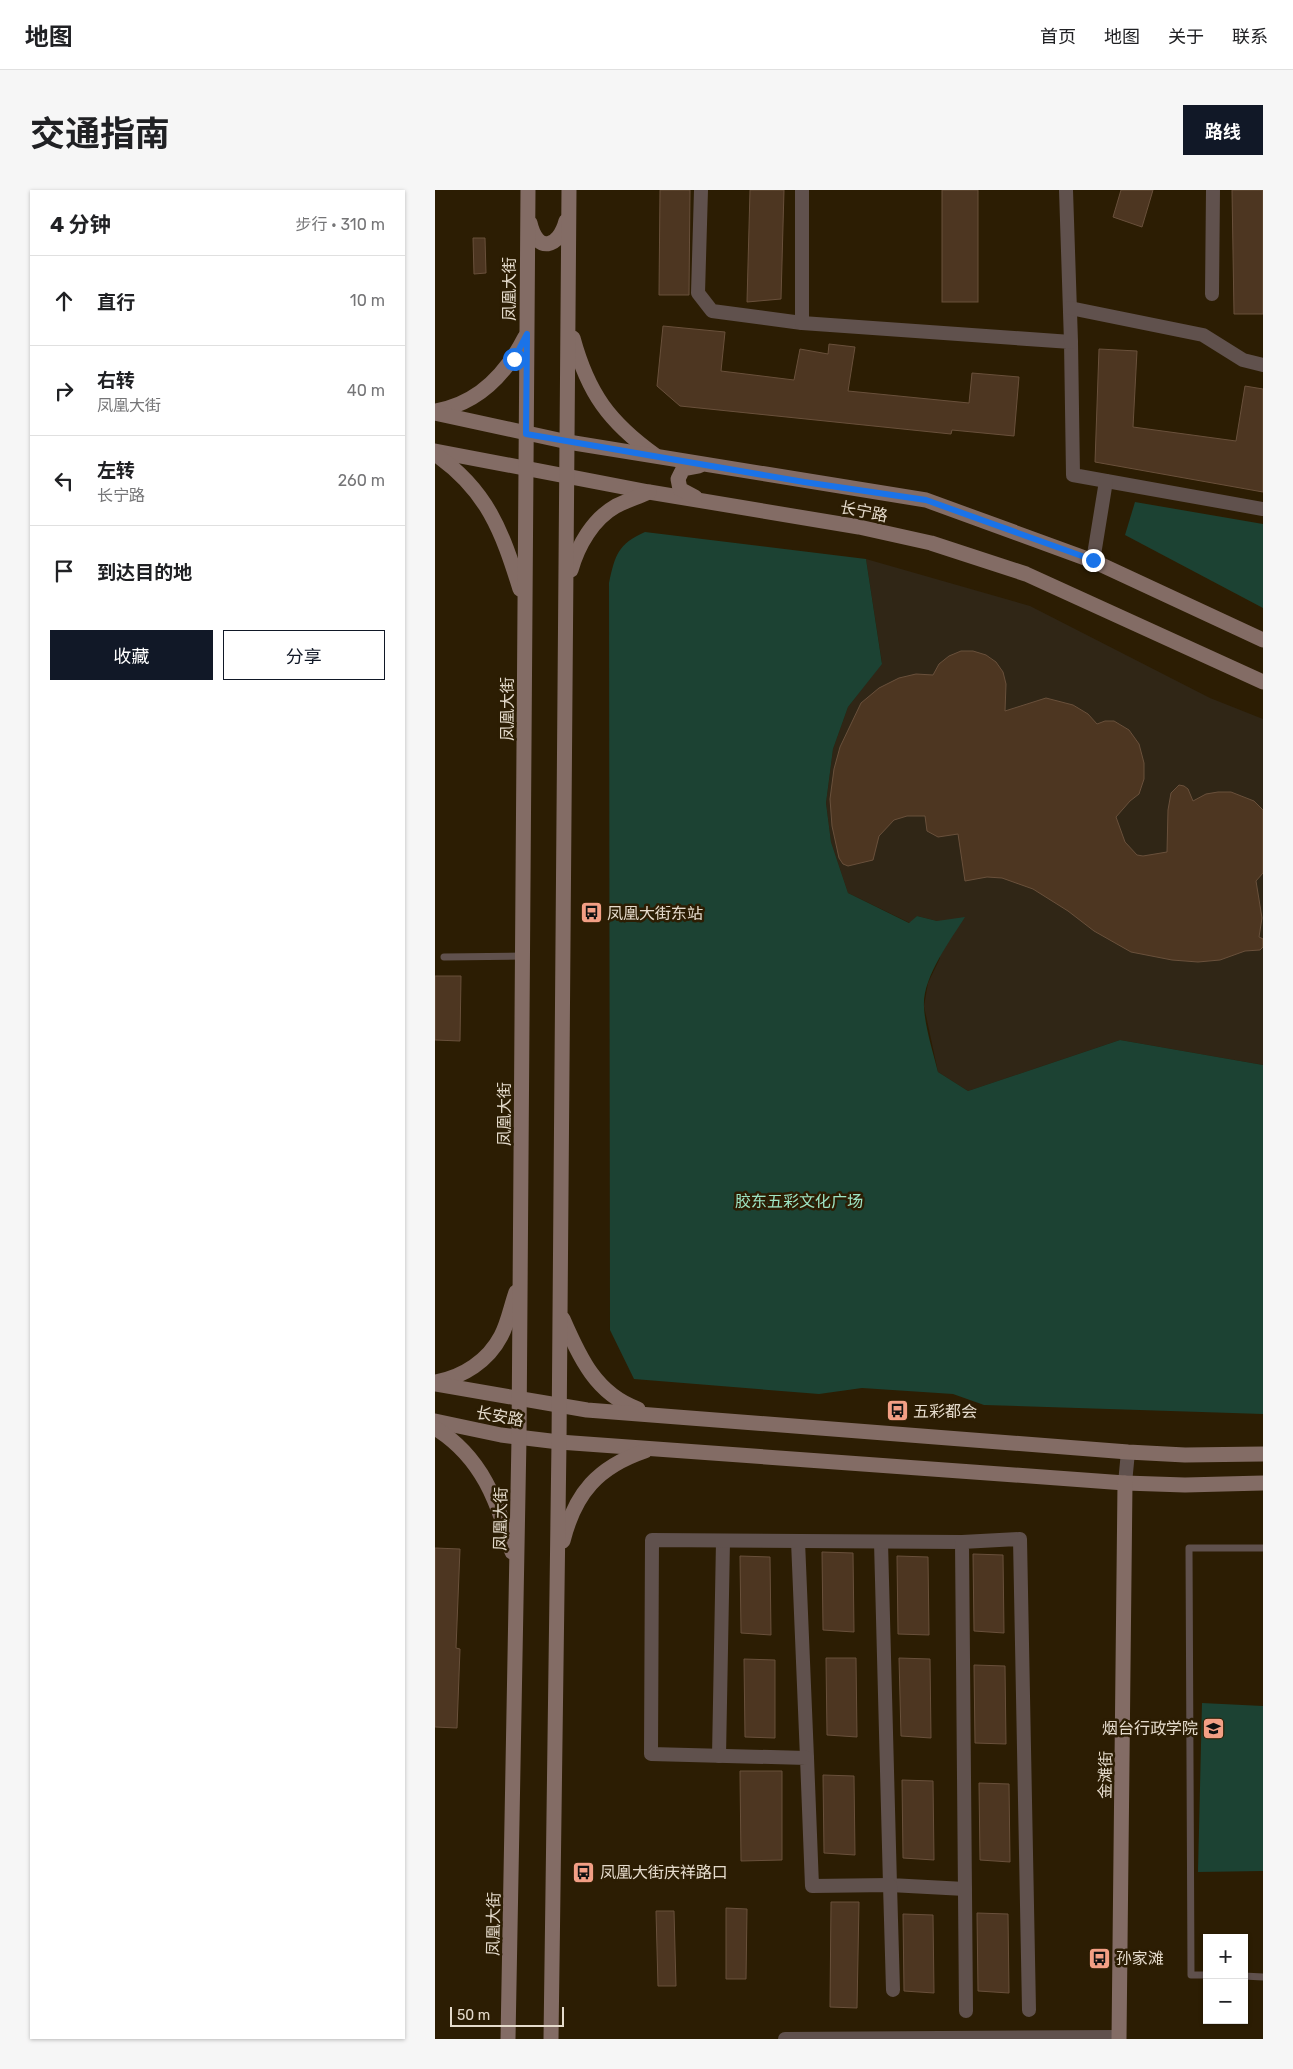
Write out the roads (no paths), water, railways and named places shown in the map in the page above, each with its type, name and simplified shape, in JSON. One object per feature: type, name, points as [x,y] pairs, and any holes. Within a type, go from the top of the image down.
[{"type":"main road","name":"凤凰大街","points":[[508,2039],[520,1398],[528,190]]},
{"type":"main road","points":[[551,2039],[558,1560],[569,190]]},
{"type":"main road","points":[[528,209],[531,226],[537,240],[543,244],[550,244],[561,236],[569,209]]},
{"type":"main road","points":[[568,318],[578,356],[589,384],[607,411],[629,436],[658,457]]},
{"type":"main road","points":[[435,412],[467,401],[487,389],[514,359],[527,334]]},
{"type":"main road","name":"长宁路","points":[[435,412],[567,442],[926,500],[1093,560],[1263,640]]},
{"type":"main road","points":[[435,453],[450,465],[488,506],[510,557],[525,604]]},
{"type":"main road","name":"长宁路","points":[[435,453],[526,468],[649,492],[859,527],[931,543],[1026,574],[1263,682]]},
{"type":"main road","points":[[707,502],[683,492],[678,484],[683,469],[689,466],[710,466]]},
{"type":"main road","points":[[566,586],[575,556],[586,535],[599,519],[615,507],[649,492]]},
{"type":"main road","points":[[435,1383],[450,1379],[488,1356],[501,1336],[520,1278]]},
{"type":"main road","points":[[560,1314],[575,1346],[592,1375],[607,1392],[623,1404],[653,1415]]},
{"type":"main road","name":"长安路","points":[[435,1383],[587,1410],[1185,1456],[1263,1454]]},
{"type":"main road","name":"长安路","points":[[435,1421],[519,1438],[652,1449],[1125,1483],[1185,1486],[1263,1483]]},
{"type":"main road","points":[[435,1428],[452,1438],[483,1475],[501,1513],[517,1569]]},
{"type":"main road","points":[[558,1560],[567,1527],[581,1496],[604,1470],[627,1457],[652,1449]]},
{"type":"main road","name":"金滩街","points":[[1119,2038],[1125,1483]]},
{"type":"street","points":[[701,190],[698,293],[712,311],[802,322],[1071,342]]},
{"type":"street","points":[[802,190],[802,322]]},
{"type":"street","points":[[1066,190],[1073,475],[1263,509]]},
{"type":"street","points":[[1212,294],[1213,190]]},
{"type":"street","points":[[1070,308],[1203,335],[1243,360],[1263,365]]},
{"type":"street","points":[[1093,560],[1106,481]]},
{"type":"street","name":"金滩街","points":[[1125,1483],[1128,1452]]},
{"type":"street","points":[[807,1758],[651,1754],[652,1540],[962,1542],[1020,1539],[1029,2010]]},
{"type":"street","points":[[719,1756],[723,1541]]},
{"type":"street","points":[[798,1541],[812,1886],[890,1885],[965,1889]]},
{"type":"street","points":[[881,1542],[893,1990]]},
{"type":"street","points":[[962,1542],[966,2011]]},
{"type":"street","points":[[785,2039],[1119,2038]]},
{"type":"lane","points":[[444,956],[523,956]]},
{"type":"lane","points":[[1203,1975],[1191,1975],[1189,1548],[1263,1548]]},
{"type":"lane","points":[[1248,1976],[1263,1977]]},
{"type":"place","name":"凤凰大街东站","points":[[591,913]]},
{"type":"place","name":"五彩都会","points":[[897,1411]]},
{"type":"place","name":"烟台行政学院","points":[[1214,1728]]},
{"type":"place","name":"凤凰大街庆祥路口","points":[[584,1872]]},
{"type":"place","name":"孙家滩","points":[[1100,1958]]},
{"type":"park label","name":"胶东五彩文化广场","points":[[799,1201]]}]
